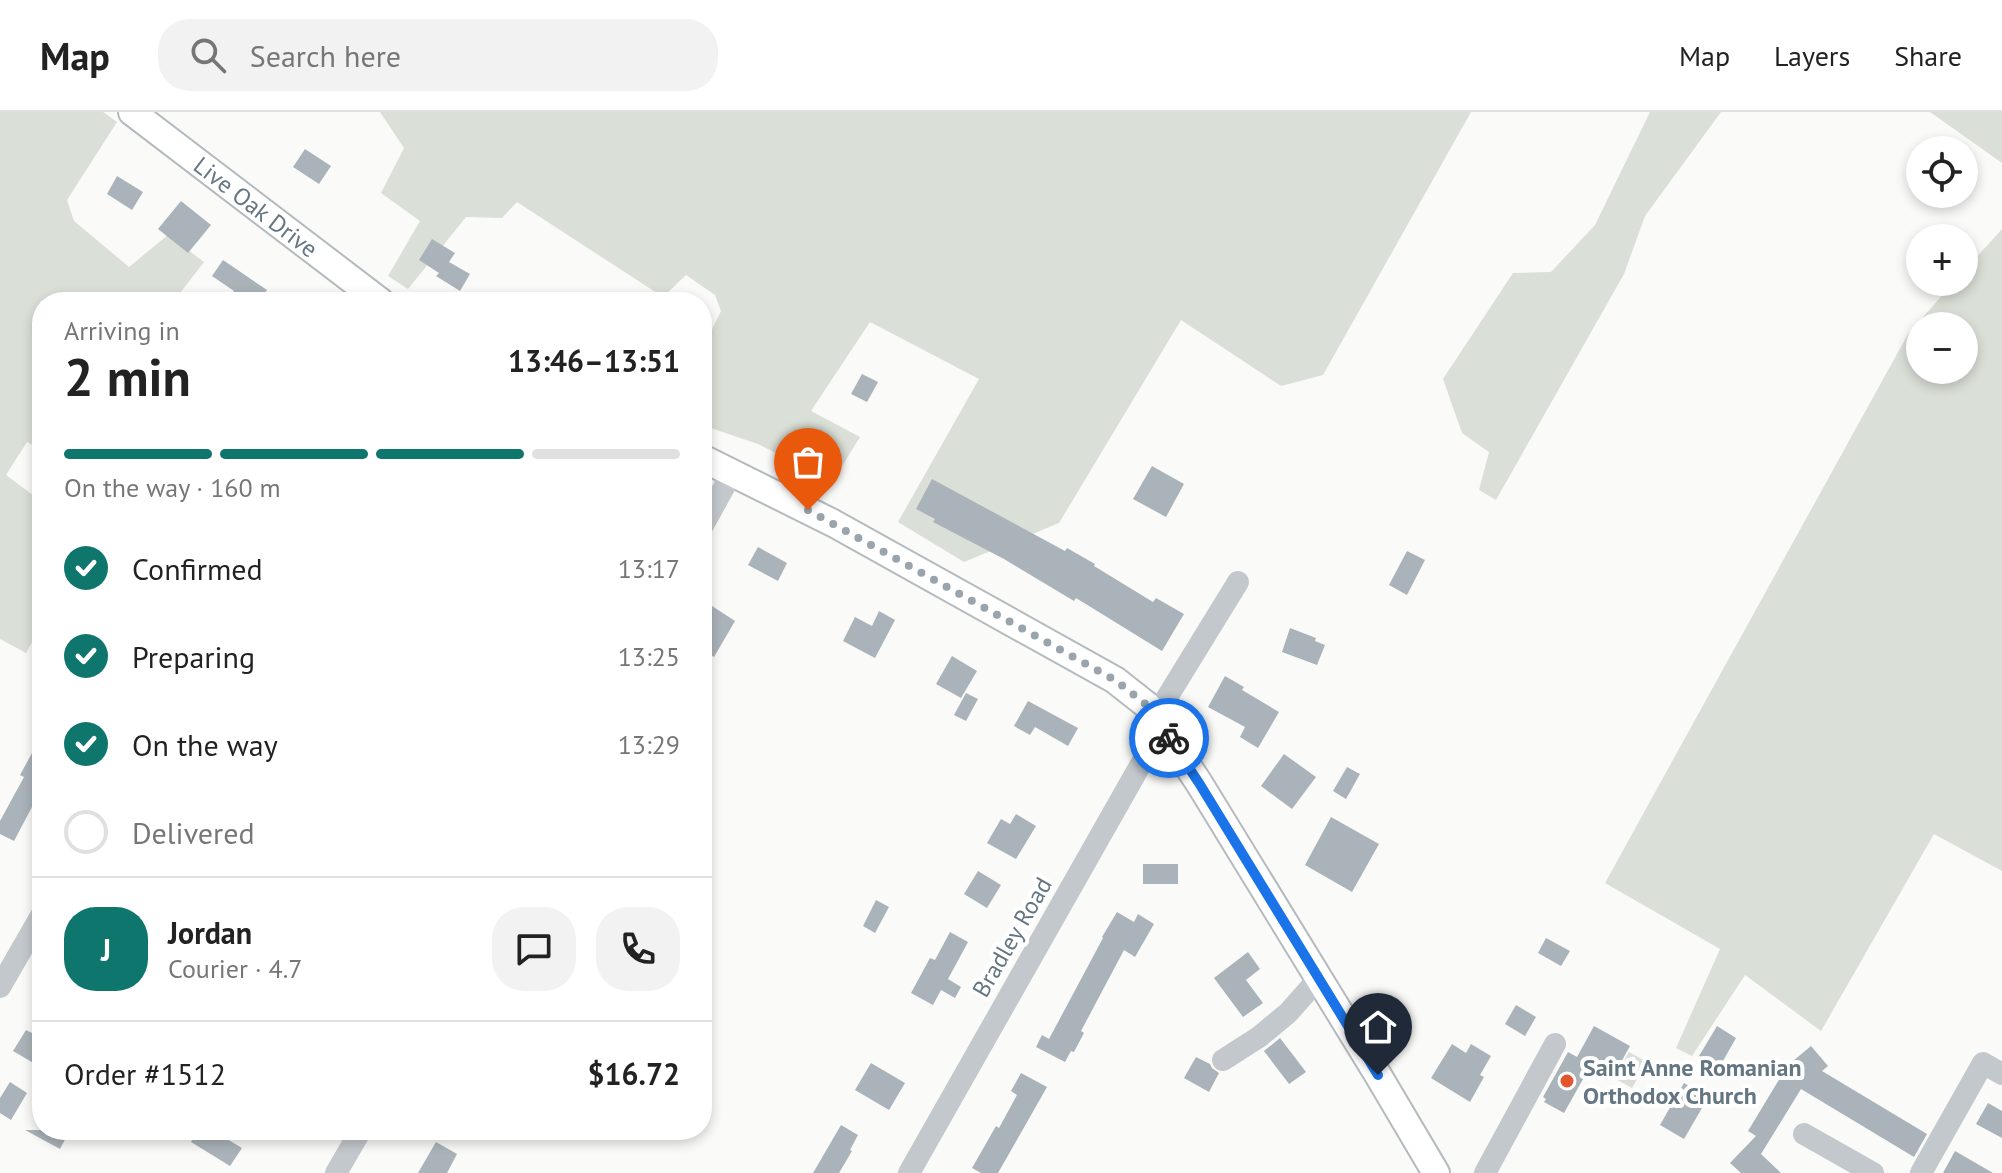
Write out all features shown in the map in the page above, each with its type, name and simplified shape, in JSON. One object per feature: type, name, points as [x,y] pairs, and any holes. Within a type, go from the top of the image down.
[{"type":"main road","name":"Live Oak Drive","points":[[132,112],[368,292]]},
{"type":"main road","points":[[712,462],[846,530],[1115,680],[1148,706],[1199,783],[1436,1173]]},
{"type":"street","points":[[712,509],[733,471]]},
{"type":"street","name":"Bradley Road","points":[[909,1173],[1238,582]]},
{"type":"street","points":[[0,987],[32,931]]},
{"type":"street","points":[[1223,1060],[1259,1037],[1288,1013],[1319,978]]},
{"type":"street","points":[[1485,1173],[1555,1044]]},
{"type":"street","points":[[1921,1173],[1983,1063],[2002,1074]]},
{"type":"street","points":[[1804,1134],[1873,1173]]},
{"type":"street","points":[[336,1173],[355,1140]]},
{"type":"shaded area","points":[[0,112],[103,112],[117,122],[67,200],[74,221],[129,267],[168,235],[204,262],[181,292],[32,292],[32,444],[27,442],[6,475],[32,494],[32,642],[26,653],[0,639]]},
{"type":"shaded area","points":[[380,112],[1471,112],[1323,375],[1281,386],[1181,320],[1059,523],[964,562],[898,522],[979,379],[870,322],[811,411],[860,437],[832,482],[758,444],[712,428],[712,329],[721,311],[715,295],[686,275],[668,292],[655,292],[517,202],[502,218],[466,217],[408,289],[388,276],[420,221],[381,193],[404,148]]},
{"type":"shaded area","points":[[1650,112],[1721,112],[1645,216],[1624,274],[1496,500],[1479,490],[1489,452],[1462,433],[1443,379],[1513,273],[1551,272],[1595,225]]},
{"type":"shaded area","points":[[1930,112],[2002,112],[2002,163],[1978,146],[1978,136],[1964,136]]},
{"type":"shaded area","points":[[2002,229],[2002,871],[1934,834],[1821,1031],[1745,975],[1692,1056],[1676,1048],[1720,949],[1605,883],[1906,338],[1906,384],[1978,384],[1978,312],[1927,312],[1942,296],[1978,296],[1978,256]]},
{"type":"shaded area","points":[[1629,1052],[1647,1062],[1632,1088],[1614,1078]]},
{"type":"building","points":[[305,149],[331,166],[319,184],[293,167]]},
{"type":"building","points":[[117,176],[143,192],[132,210],[107,194]]},
{"type":"building","points":[[181,201],[211,225],[188,253],[158,229]]},
{"type":"building","points":[[432,239],[455,253],[449,262],[470,274],[460,291],[436,276],[439,273],[419,260]]},
{"type":"building","points":[[223,260],[267,290],[233,292],[212,276]]},
{"type":"building","points":[[862,374],[878,382],[867,402],[851,394]]},
{"type":"building","points":[[1152,466],[1184,484],[1166,517],[1133,499]]},
{"type":"building","points":[[932,479],[1065,551],[1067,548],[1153,602],[1156,598],[1184,614],[1162,651],[1076,598],[1074,601],[1004,559],[933,522],[935,519],[916,509]]},
{"type":"building","points":[[758,547],[787,563],[778,581],[748,565]]},
{"type":"building","points":[[1407,551],[1425,560],[1407,595],[1389,585]]},
{"type":"building","points":[[712,606],[735,621],[712,656]]},
{"type":"building","points":[[879,611],[895,620],[875,658],[843,641],[855,617],[872,626]]},
{"type":"building","points":[[1290,628],[1325,645],[1317,665],[1282,652]]},
{"type":"building","points":[[952,656],[977,671],[961,698],[936,684]]},
{"type":"building","points":[[1225,676],[1279,712],[1258,748],[1240,737],[1245,727],[1208,707]]},
{"type":"building","points":[[966,693],[978,699],[966,721],[954,715]]},
{"type":"building","points":[[1028,701],[1078,728],[1068,746],[1035,727],[1030,735],[1014,726]]},
{"type":"building","points":[[32,753],[32,807],[14,841],[0,834],[0,821],[24,777],[20,775]]},
{"type":"building","points":[[1284,754],[1316,777],[1292,809],[1261,786]]},
{"type":"building","points":[[1347,767],[1360,774],[1346,799],[1333,791]]},
{"type":"building","points":[[1016,814],[1036,826],[1016,859],[987,843],[1001,819],[1010,824]]},
{"type":"building","points":[[1331,817],[1379,844],[1352,892],[1305,865]]},
{"type":"building","points":[[1143,864],[1178,864],[1178,884],[1143,884]]},
{"type":"building","points":[[978,871],[1001,885],[987,908],[964,894]]},
{"type":"building","points":[[876,900],[889,907],[875,933],[863,926]]},
{"type":"building","points":[[1117,912],[1134,922],[1138,914],[1154,924],[1135,957],[1124,950],[1081,1031],[1084,1033],[1074,1052],[1071,1051],[1065,1062],[1036,1047],[1042,1035],[1049,1039]]},
{"type":"building","points":[[950,932],[968,942],[948,979],[961,987],[955,998],[941,990],[933,1005],[911,993],[930,958],[935,960]]},
{"type":"building","points":[[1546,938],[1570,951],[1561,966],[1538,953]]},
{"type":"building","points":[[1248,952],[1260,969],[1246,980],[1263,1003],[1243,1017],[1214,978]]},
{"type":"building","points":[[1516,1005],[1536,1017],[1525,1036],[1505,1024]]},
{"type":"building","points":[[1594,1026],[1630,1046],[1615,1073],[1606,1067],[1603,1072],[1591,1065],[1564,1113],[1544,1102],[1546,1099],[1543,1097],[1568,1052],[1577,1057]]},
{"type":"building","points":[[1717,1026],[1736,1038],[1719,1068],[1699,1056]]},
{"type":"building","points":[[26,1030],[32,1033],[32,1062],[13,1051]]},
{"type":"building","points":[[1280,1038],[1306,1072],[1289,1084],[1264,1051]]},
{"type":"building","points":[[1452,1044],[1466,1053],[1471,1044],[1491,1056],[1470,1102],[1431,1078]]},
{"type":"building","points":[[1811,1046],[1828,1066],[1822,1071],[1927,1134],[1914,1157],[1801,1089],[1761,1154],[1781,1173],[1741,1173],[1730,1163],[1756,1136],[1748,1131],[1783,1073],[1781,1071]]},
{"type":"building","points":[[1196,1057],[1219,1073],[1209,1092],[1184,1078]]},
{"type":"building","points":[[871,1063],[905,1083],[889,1110],[855,1090]]},
{"type":"building","points":[[1021,1073],[1047,1087],[998,1173],[981,1173],[972,1168],[1017,1095],[1011,1091]]},
{"type":"building","points":[[10,1082],[27,1093],[11,1120],[0,1113],[0,1098]]},
{"type":"building","points":[[1684,1083],[1701,1093],[1694,1104],[1702,1108],[1684,1139],[1660,1125]]},
{"type":"building","points":[[1988,1103],[2002,1111],[2002,1138],[1976,1124]]},
{"type":"building","points":[[841,1125],[858,1135],[852,1151],[839,1173],[813,1173]]},
{"type":"building","points":[[43,1140],[65,1140],[60,1149]]},
{"type":"building","points":[[229,1140],[242,1148],[230,1166],[191,1142]]},
{"type":"building","points":[[436,1142],[457,1154],[447,1173],[418,1173]]},
{"type":"building","points":[[1955,1151],[1993,1173],[1943,1173]]},
{"type":"way so far","points":[[808,510],[1115,680],[1148,706],[1169,738]]},
{"type":"place","name":"Saint Anne Romanian Orthodox Church","points":[[1567,1081]]},
{"type":"route","points":[[1169,738],[1378,1075]]}]
